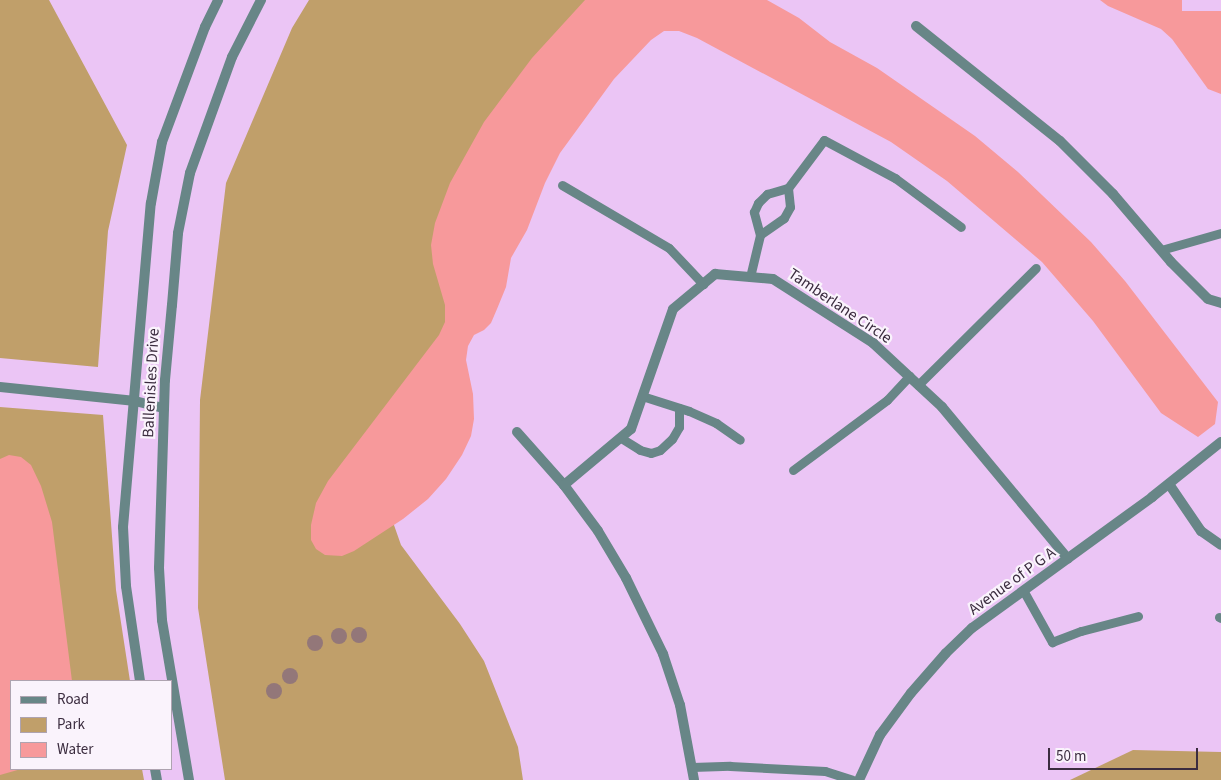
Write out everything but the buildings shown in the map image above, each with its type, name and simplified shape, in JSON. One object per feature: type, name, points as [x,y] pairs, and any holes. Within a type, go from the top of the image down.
[{"type":"street","name":"Ballenisles Drive","points":[[140,680],[126,586],[123,527],[151,203],[162,142],[205,27],[218,0]]},
{"type":"street","name":"Ballenisles Drive","points":[[189,780],[161,612],[159,568],[164,408],[178,233],[190,172],[232,57],[260,0]]},
{"type":"street","points":[[916,26],[1060,141],[1113,194],[1161,250],[1208,299],[1221,303]]},
{"type":"street","name":"Tamberlane Circle","points":[[564,484],[631,429],[673,308],[715,274],[773,279],[873,342],[909,376],[942,408],[1068,559]]},
{"type":"street","points":[[0,387],[135,401],[164,408]]},
{"type":"street","points":[[517,432],[564,484],[598,531],[626,578],[648,621],[663,654],[680,705],[694,780]]},
{"type":"street","name":"Avenue of P G A","points":[[859,780],[880,735],[910,693],[946,653],[972,628],[1169,484],[1221,442]]},
{"type":"street","points":[[1169,484],[1201,531],[1221,545]]},
{"type":"lane","points":[[750,277],[760,235],[754,212],[758,203],[767,194],[788,188],[824,140],[895,178],[961,227]]},
{"type":"lane","points":[[562,185],[669,248],[703,284]]},
{"type":"lane","points":[[760,235],[784,218],[790,207],[788,188]]},
{"type":"lane","points":[[1161,250],[1221,234]]},
{"type":"lane","points":[[918,385],[1036,268]]},
{"type":"lane","points":[[793,470],[887,400],[909,376]]},
{"type":"lane","points":[[642,396],[716,423],[740,440]]},
{"type":"lane","points":[[621,438],[640,450],[651,453],[660,450],[672,439],[679,427],[679,408]]},
{"type":"lane","points":[[1023,590],[1052,642],[1081,631],[1138,616]]},
{"type":"lane","points":[[692,767],[730,766],[825,771],[852,780]]},
{"type":"green space","points":[[0,0],[49,0],[127,145],[108,231],[98,367],[0,358]]},
{"type":"green space","points":[[309,0],[639,0],[480,258],[388,508],[401,545],[460,624],[484,661],[518,747],[523,780],[225,780],[198,608],[200,400],[226,183],[292,28]]},
{"type":"green space","points":[[0,407],[103,415],[116,590],[130,680],[10,680],[10,770],[142,770],[144,780],[0,780]]},
{"type":"green space","points":[[1133,750],[1221,752],[1221,780],[1070,780]]},
{"type":"water","points":[[585,0],[767,0],[799,18],[830,42],[877,68],[975,136],[1018,172],[1091,242],[1125,281],[1218,402],[1215,424],[1198,437],[1161,413],[1093,321],[1042,262],[947,181],[891,142],[697,38],[679,31],[664,31],[651,40],[614,79],[560,153],[545,183],[527,230],[511,258],[506,287],[491,323],[484,330],[474,335],[468,346],[466,360],[473,394],[474,419],[471,436],[462,455],[446,479],[428,499],[403,519],[354,551],[342,556],[325,555],[316,549],[311,540],[311,525],[316,503],[328,481],[439,335],[445,322],[445,305],[433,264],[431,245],[435,223],[450,183],[484,122],[532,58]]},
{"type":"water","points":[[1100,0],[1182,0],[1182,11],[1221,11],[1221,94],[1208,89],[1172,39],[1161,29],[1108,6]]},
{"type":"water","points":[[9,455],[21,457],[31,465],[41,486],[52,522],[72,680],[10,680],[10,770],[18,770],[0,775],[0,459]]}]
